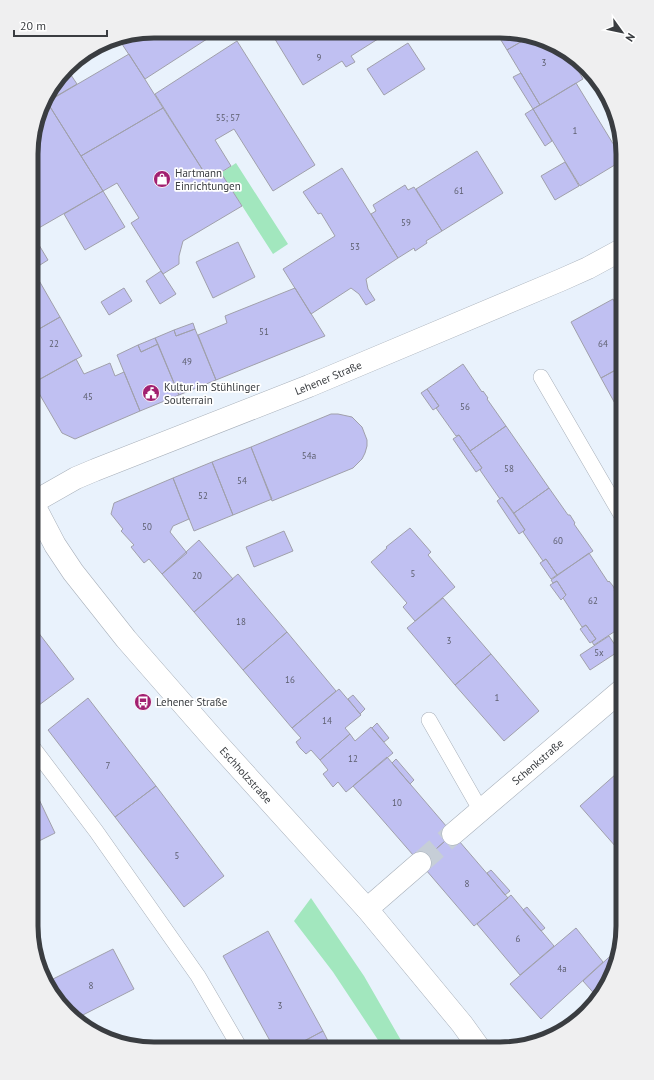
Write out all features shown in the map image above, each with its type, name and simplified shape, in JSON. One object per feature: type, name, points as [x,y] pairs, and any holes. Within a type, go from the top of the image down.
[{"type":"street","name":"Lehener Straße","points":[[38,499],[94,470],[309,386],[561,280],[588,268],[616,253]]},
{"type":"street","name":"Eschholzstraße","points":[[38,513],[55,545],[73,572],[126,639],[221,748],[367,909],[462,1024],[473,1042]]},
{"type":"street","name":"Schenkstraße","points":[[453,834],[616,695]]},
{"type":"street","points":[[367,909],[420,863]]},
{"type":"lane","points":[[541,377],[616,506]]},
{"type":"lane","points":[[429,720],[481,811]]},
{"type":"lane","points":[[38,754],[96,831],[198,976],[236,1042]]},
{"type":"green space","points":[[236,163],[288,244],[273,254],[221,173]]},
{"type":"green space","points":[[311,898],[364,976],[402,1042],[379,1042],[333,972],[294,921]]},
{"type":"building","points":[[154,38],[206,38],[207,39],[145,79],[121,43],[131,40]]},
{"type":"building","points":[[274,38],[380,38],[351,56],[355,62],[346,67],[342,61],[303,85]]},
{"type":"building","points":[[500,38],[523,41],[507,50]]},
{"type":"building","points":[[237,41],[315,165],[273,191],[234,129],[215,140],[231,166],[209,180],[155,94]]},
{"type":"building","points":[[523,41],[545,47],[558,53],[571,62],[576,66],[583,79],[540,105],[507,50]]},
{"type":"building","points":[[408,43],[425,69],[384,95],[367,69]]},
{"type":"building","points":[[129,54],[163,108],[81,156],[49,105],[51,99]]},
{"type":"building","points":[[521,73],[540,105],[533,109],[513,77]]},
{"type":"building","points":[[70,74],[77,84],[52,99],[57,89]]},
{"type":"building","points":[[576,83],[616,148],[616,164],[580,186],[533,109]]},
{"type":"building","points":[[49,105],[103,191],[38,228],[39,139],[44,116]]},
{"type":"building","points":[[163,108],[209,180],[221,173],[242,206],[183,241],[179,256],[179,264],[163,274],[131,223],[139,218],[117,183],[103,191],[81,156]]},
{"type":"building","points":[[533,109],[552,141],[545,146],[525,114]]},
{"type":"building","points":[[477,151],[503,193],[442,231],[416,189]]},
{"type":"building","points":[[565,162],[579,186],[555,200],[541,176]]},
{"type":"building","points":[[342,168],[398,258],[366,279],[368,289],[375,300],[366,305],[359,294],[351,288],[311,314],[283,269],[335,236],[321,213],[318,214],[303,192]]},
{"type":"building","points":[[405,185],[408,190],[414,187],[442,231],[426,241],[427,243],[415,251],[414,248],[398,258],[371,214],[376,211],[373,205]]},
{"type":"building","points":[[103,191],[125,227],[85,250],[64,214]]},
{"type":"building","points":[[238,242],[255,277],[213,298],[196,262]]},
{"type":"building","points":[[38,243],[48,260],[38,266]]},
{"type":"building","points":[[161,271],[176,294],[160,304],[146,281]]},
{"type":"building","points":[[38,279],[60,317],[38,330]]},
{"type":"building","points":[[124,288],[132,301],[109,315],[101,302]]},
{"type":"building","points":[[295,288],[325,336],[216,380],[198,335],[227,323],[225,316]]},
{"type":"building","points":[[613,299],[616,305],[616,370],[601,378],[571,322]]},
{"type":"building","points":[[60,317],[82,356],[38,380],[38,330]]},
{"type":"building","points":[[193,323],[195,329],[176,336],[174,330]]},
{"type":"building","points":[[195,329],[216,380],[179,395],[155,338],[174,330],[176,336]]},
{"type":"building","points":[[155,338],[158,344],[141,352],[138,345]]},
{"type":"building","points":[[158,344],[179,395],[140,411],[117,355],[138,345],[141,352]]},
{"type":"building","points":[[76,359],[84,374],[110,363],[115,376],[124,372],[140,411],[75,439],[62,433],[38,392],[38,380]]},
{"type":"building","points":[[463,364],[506,426],[470,451],[459,435],[456,436],[436,408],[439,406],[427,389]]},
{"type":"building","points":[[616,370],[616,405],[601,378]]},
{"type":"building","points":[[427,389],[439,406],[433,410],[421,393]]},
{"type":"building","points":[[331,414],[352,417],[362,427],[367,440],[367,446],[362,459],[353,468],[272,501],[251,447]]},
{"type":"building","points":[[506,426],[549,488],[514,513],[502,497],[500,499],[480,470],[482,468],[470,451]]},
{"type":"building","points":[[459,435],[482,468],[476,472],[453,439]]},
{"type":"building","points":[[251,447],[272,499],[233,515],[212,462]]},
{"type":"building","points":[[212,462],[233,515],[194,531],[173,478]]},
{"type":"building","points":[[173,478],[189,519],[173,526],[170,532],[187,553],[162,574],[149,559],[144,563],[131,547],[134,545],[121,531],[123,529],[111,514],[114,503]]},
{"type":"building","points":[[549,488],[568,515],[570,515],[575,523],[574,524],[593,551],[557,575],[546,559],[543,561],[523,532],[525,530],[514,513]]},
{"type":"building","points":[[502,497],[525,530],[519,534],[497,501]]},
{"type":"building","points":[[410,528],[431,552],[428,555],[455,587],[415,621],[403,607],[407,603],[371,562],[387,548],[386,547]]},
{"type":"building","points":[[284,531],[293,551],[254,567],[246,547]]},
{"type":"building","points":[[199,540],[233,579],[194,612],[162,574]]},
{"type":"building","points":[[589,553],[615,590],[616,631],[594,645],[592,642],[596,639],[586,625],[582,627],[563,598],[566,595],[557,581],[553,583],[551,580]]},
{"type":"building","points":[[546,559],[557,575],[551,579],[540,563]]},
{"type":"building","points":[[238,574],[287,632],[243,670],[194,612]]},
{"type":"building","points":[[557,581],[566,595],[561,600],[550,585]]},
{"type":"building","points":[[443,598],[491,654],[455,685],[407,628]]},
{"type":"building","points":[[586,625],[596,639],[590,643],[580,629]]},
{"type":"building","points":[[38,632],[74,679],[38,706]]},
{"type":"building","points":[[287,632],[336,691],[292,728],[243,670]]},
{"type":"building","points":[[609,636],[616,646],[616,653],[590,670],[580,655]]},
{"type":"building","points":[[491,654],[539,711],[504,741],[455,685]]},
{"type":"building","points":[[339,689],[361,715],[345,728],[350,734],[320,760],[311,750],[306,754],[300,748],[296,742],[301,738],[292,728]]},
{"type":"building","points":[[353,695],[365,709],[360,714],[348,699]]},
{"type":"building","points":[[88,698],[156,786],[115,817],[48,730]]},
{"type":"building","points":[[377,723],[389,738],[384,742],[372,728]]},
{"type":"building","points":[[371,727],[393,753],[346,792],[338,782],[333,787],[323,774],[328,770],[320,760],[350,734],[355,741]]},
{"type":"building","points":[[387,757],[453,834],[420,863],[353,786]]},
{"type":"building","points":[[396,759],[414,780],[410,784],[392,763]]},
{"type":"building","points":[[616,774],[616,847],[580,806]]},
{"type":"building","points":[[156,786],[224,876],[184,907],[115,817]]},
{"type":"building","points":[[38,797],[55,833],[38,842]]},
{"type":"building","points":[[453,834],[508,898],[474,926],[420,863]]},
{"type":"building","points":[[491,870],[510,891],[505,895],[487,873]]},
{"type":"building","points":[[511,895],[554,946],[520,975],[477,924]]},
{"type":"building","points":[[527,907],[545,928],[541,931],[523,910]]},
{"type":"building","points":[[576,928],[603,962],[541,1019],[510,984]]},
{"type":"building","points":[[268,931],[323,1031],[302,1042],[271,1042],[223,956]]},
{"type":"building","points":[[113,949],[134,989],[81,1016],[62,997],[51,980]]},
{"type":"building","points":[[613,954],[604,978],[595,994],[583,981]]},
{"type":"building","points":[[323,1031],[328,1042],[302,1042]]},
{"type":"tunnel","points":[[420,863],[453,834]]},
{"type":"place","name":"Hartmann Einrichtungen","points":[[162,179]]},
{"type":"place","name":"Kultur im Stühlinger Souterrain","points":[[151,393]]},
{"type":"place","name":"Lehener Straße","points":[[143,702]]}]
